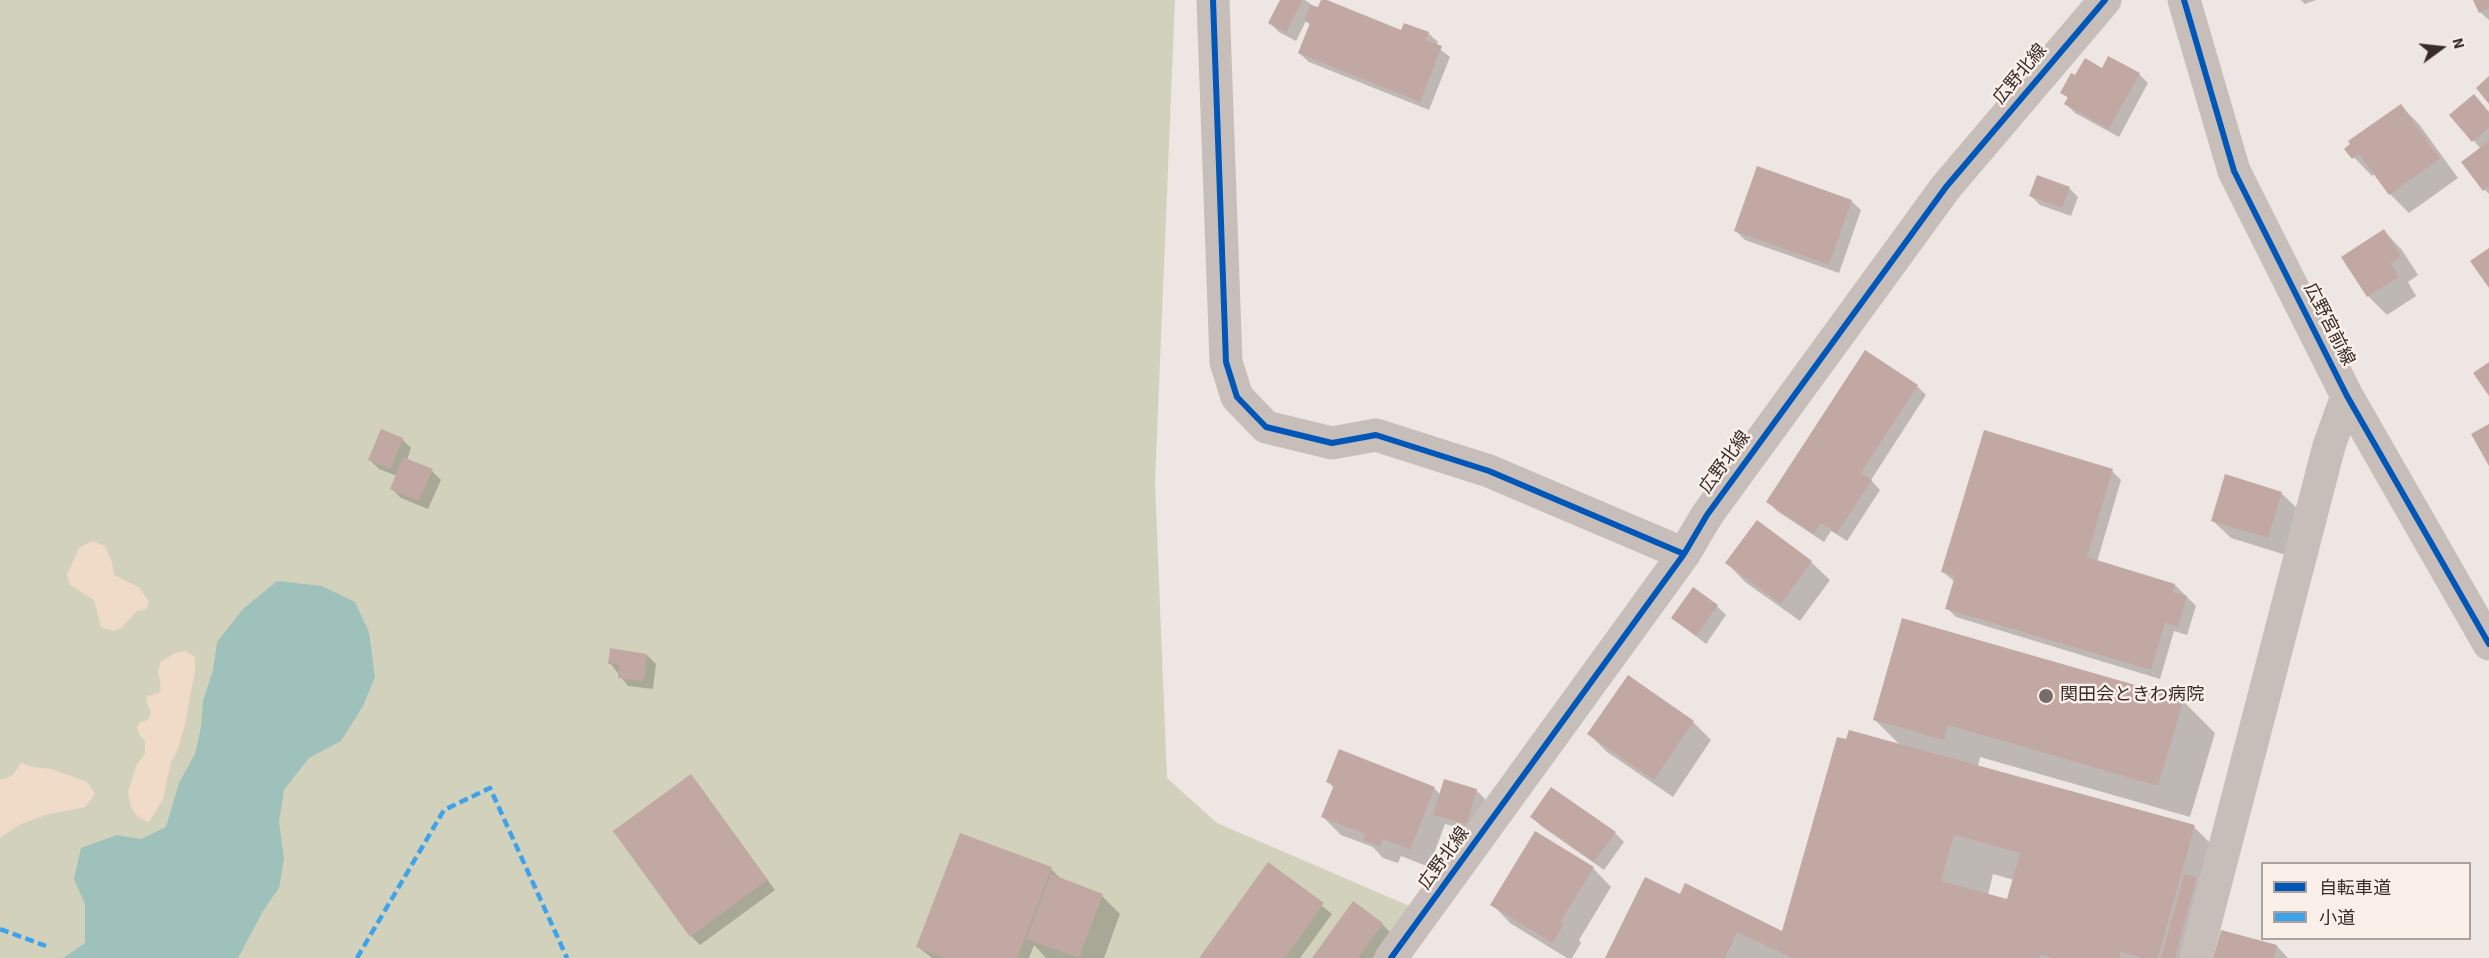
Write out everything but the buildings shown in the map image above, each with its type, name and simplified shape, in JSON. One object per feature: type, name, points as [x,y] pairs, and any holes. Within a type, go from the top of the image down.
[{"type":"street","points":[[1213,0],[1226,362],[1237,397],[1266,427],[1332,443],[1377,435],[1489,471],[1684,554]]},
{"type":"street","name":"広野北線","points":[[1391,958],[1684,554],[1707,515],[1946,188],[2105,0]]},
{"type":"street","name":"広野宮前線","points":[[2184,0],[2234,171],[2347,396],[2489,644]]},
{"type":"street","points":[[2196,958],[2330,446],[2347,396]]},
{"type":"green space","points":[[0,0],[1175,0],[1155,483],[1167,778],[1217,823],[1414,908],[1379,958],[0,958]]},
{"type":"sand","points":[[92,541],[105,546],[112,562],[114,575],[140,588],[149,602],[146,609],[137,611],[121,628],[113,631],[101,627],[94,600],[70,585],[67,575],[79,548]]},
{"type":"sand","points":[[186,651],[195,657],[195,671],[185,724],[177,752],[171,761],[163,799],[149,822],[139,818],[131,808],[128,792],[136,766],[145,754],[145,740],[140,736],[137,727],[140,722],[148,720],[151,713],[146,700],[148,696],[159,693],[161,688],[158,672],[161,661],[175,653]]},
{"type":"sand","points":[[21,763],[51,769],[87,782],[95,794],[85,807],[45,815],[19,825],[0,838],[0,780],[12,776]]},
{"type":"water","points":[[277,581],[322,586],[355,602],[369,632],[375,677],[363,706],[341,741],[309,758],[284,790],[279,822],[284,859],[279,888],[263,911],[238,958],[63,958],[85,943],[85,904],[74,879],[81,848],[117,835],[141,839],[166,827],[179,783],[195,754],[201,727],[203,701],[213,670],[217,642],[243,609]]},
{"type":"marked path","points":[[357,958],[444,810],[490,788],[567,958]]},
{"type":"marked path","points":[[0,929],[46,946]]},
{"type":"cycle path","points":[[1213,0],[1226,362],[1237,397],[1266,427],[1332,443],[1376,435],[1489,471],[1684,554]]},
{"type":"cycle path","points":[[1391,958],[1684,554],[1707,515],[1946,187],[2105,0]]},
{"type":"cycle path","points":[[2184,0],[2234,171],[2347,396],[2489,644]]},
{"type":"place","name":"関田会ときわ病院","points":[[2046,696]]}]
